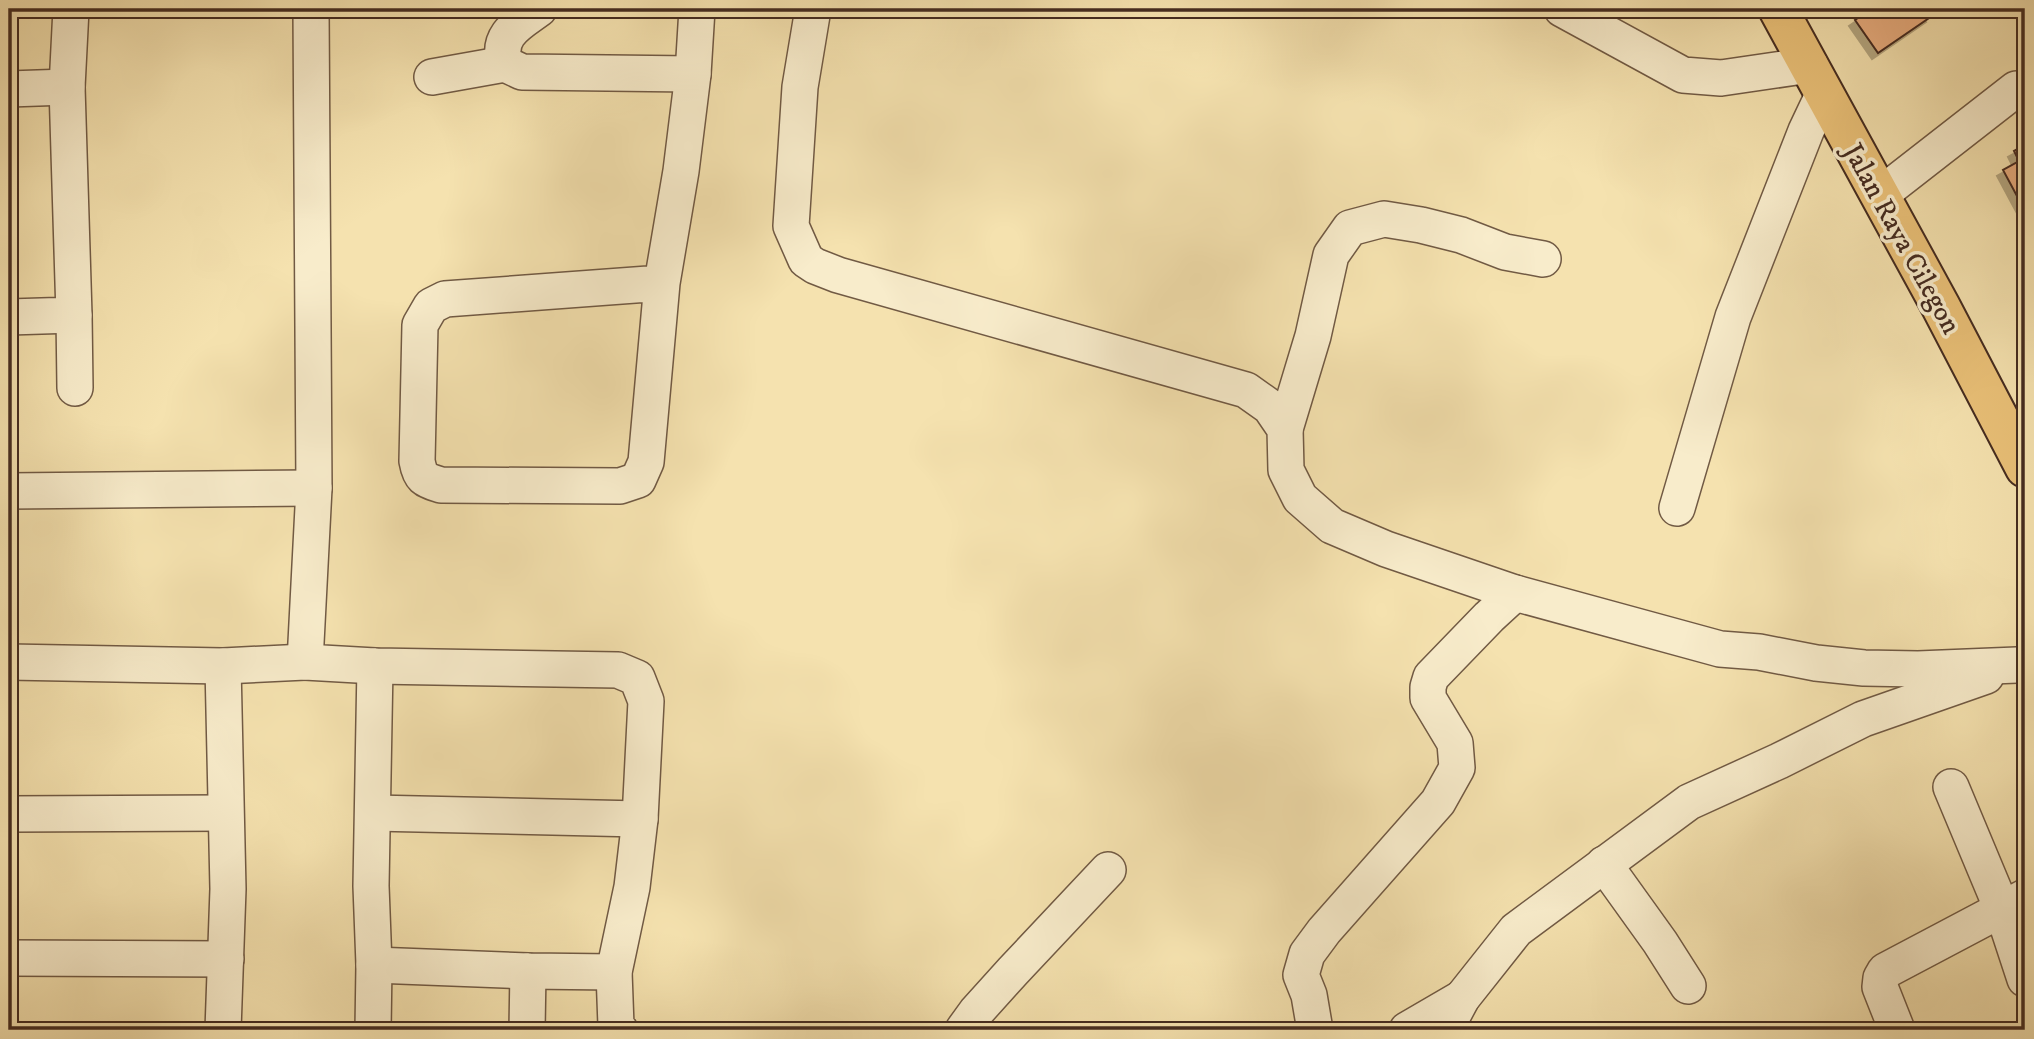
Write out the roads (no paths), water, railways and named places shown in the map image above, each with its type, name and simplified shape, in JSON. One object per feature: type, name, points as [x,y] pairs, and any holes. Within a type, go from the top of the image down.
[{"type":"highway","name":"Jalan Raya Cilegon","points":[[1779,9],[2025,468]]},
{"type":"street","points":[[71,9],[67,88],[75,388]]},
{"type":"street","points":[[305,662],[314,488],[311,9]]},
{"type":"street","points":[[505,64],[501,54],[510,30],[540,9]]},
{"type":"street","points":[[662,283],[445,299],[431,306],[420,325],[419,473],[428,481],[441,485],[620,486],[638,480],[646,462],[662,283],[681,171],[693,74],[697,9]]},
{"type":"street","points":[[813,9],[800,87],[791,226],[806,260],[838,275],[1246,390],[1270,407],[1285,429]]},
{"type":"street","points":[[1562,9],[1683,75],[1817,79],[1806,131],[1733,317],[1677,508]]},
{"type":"street","points":[[432,77],[505,64],[522,72],[693,74]]},
{"type":"street","points":[[9,89],[67,88]]},
{"type":"street","points":[[1880,195],[2016,89]]},
{"type":"street","points":[[1543,259],[1505,252],[1461,235],[1397,221],[1384,219],[1350,228],[1331,255],[1313,336],[1285,429],[1286,470],[1300,498],[1332,526],[1385,549],[1515,593],[1720,649],[1759,652],[1816,663],[1864,668],[1918,669],[2021,664]]},
{"type":"street","points":[[9,317],[74,315]]},
{"type":"street","points":[[9,491],[314,488]]},
{"type":"street","points":[[1315,1030],[1309,995],[1301,975],[1307,954],[1324,931],[1438,803],[1457,768],[1455,743],[1428,698],[1427,687],[1431,677],[1515,593]]},
{"type":"street","points":[[9,662],[223,666],[305,662],[375,666],[618,670],[637,678],[646,701],[640,819],[632,887],[614,971],[616,1026],[620,1030]]},
{"type":"street","points":[[1445,1030],[1462,998],[1516,930],[1689,802],[1863,719],[2021,664]]},
{"type":"street","points":[[223,666],[228,888],[223,1030]]},
{"type":"street","points":[[373,1030],[371,886],[375,666]]},
{"type":"street","points":[[1951,787],[2013,903],[2025,979]]},
{"type":"street","points":[[9,814],[225,813]]},
{"type":"street","points":[[373,813],[640,819]]},
{"type":"street","points":[[1604,864],[1688,986]]},
{"type":"street","points":[[963,1030],[1003,981],[1108,870]]},
{"type":"street","points":[[1897,1030],[1880,987],[1885,971],[2013,903]]},
{"type":"street","points":[[9,958],[226,959]]},
{"type":"street","points":[[374,965],[528,971],[614,971]]},
{"type":"street","points":[[527,1030],[528,971]]},
{"type":"street","points":[[1407,1030],[1462,998]]}]
